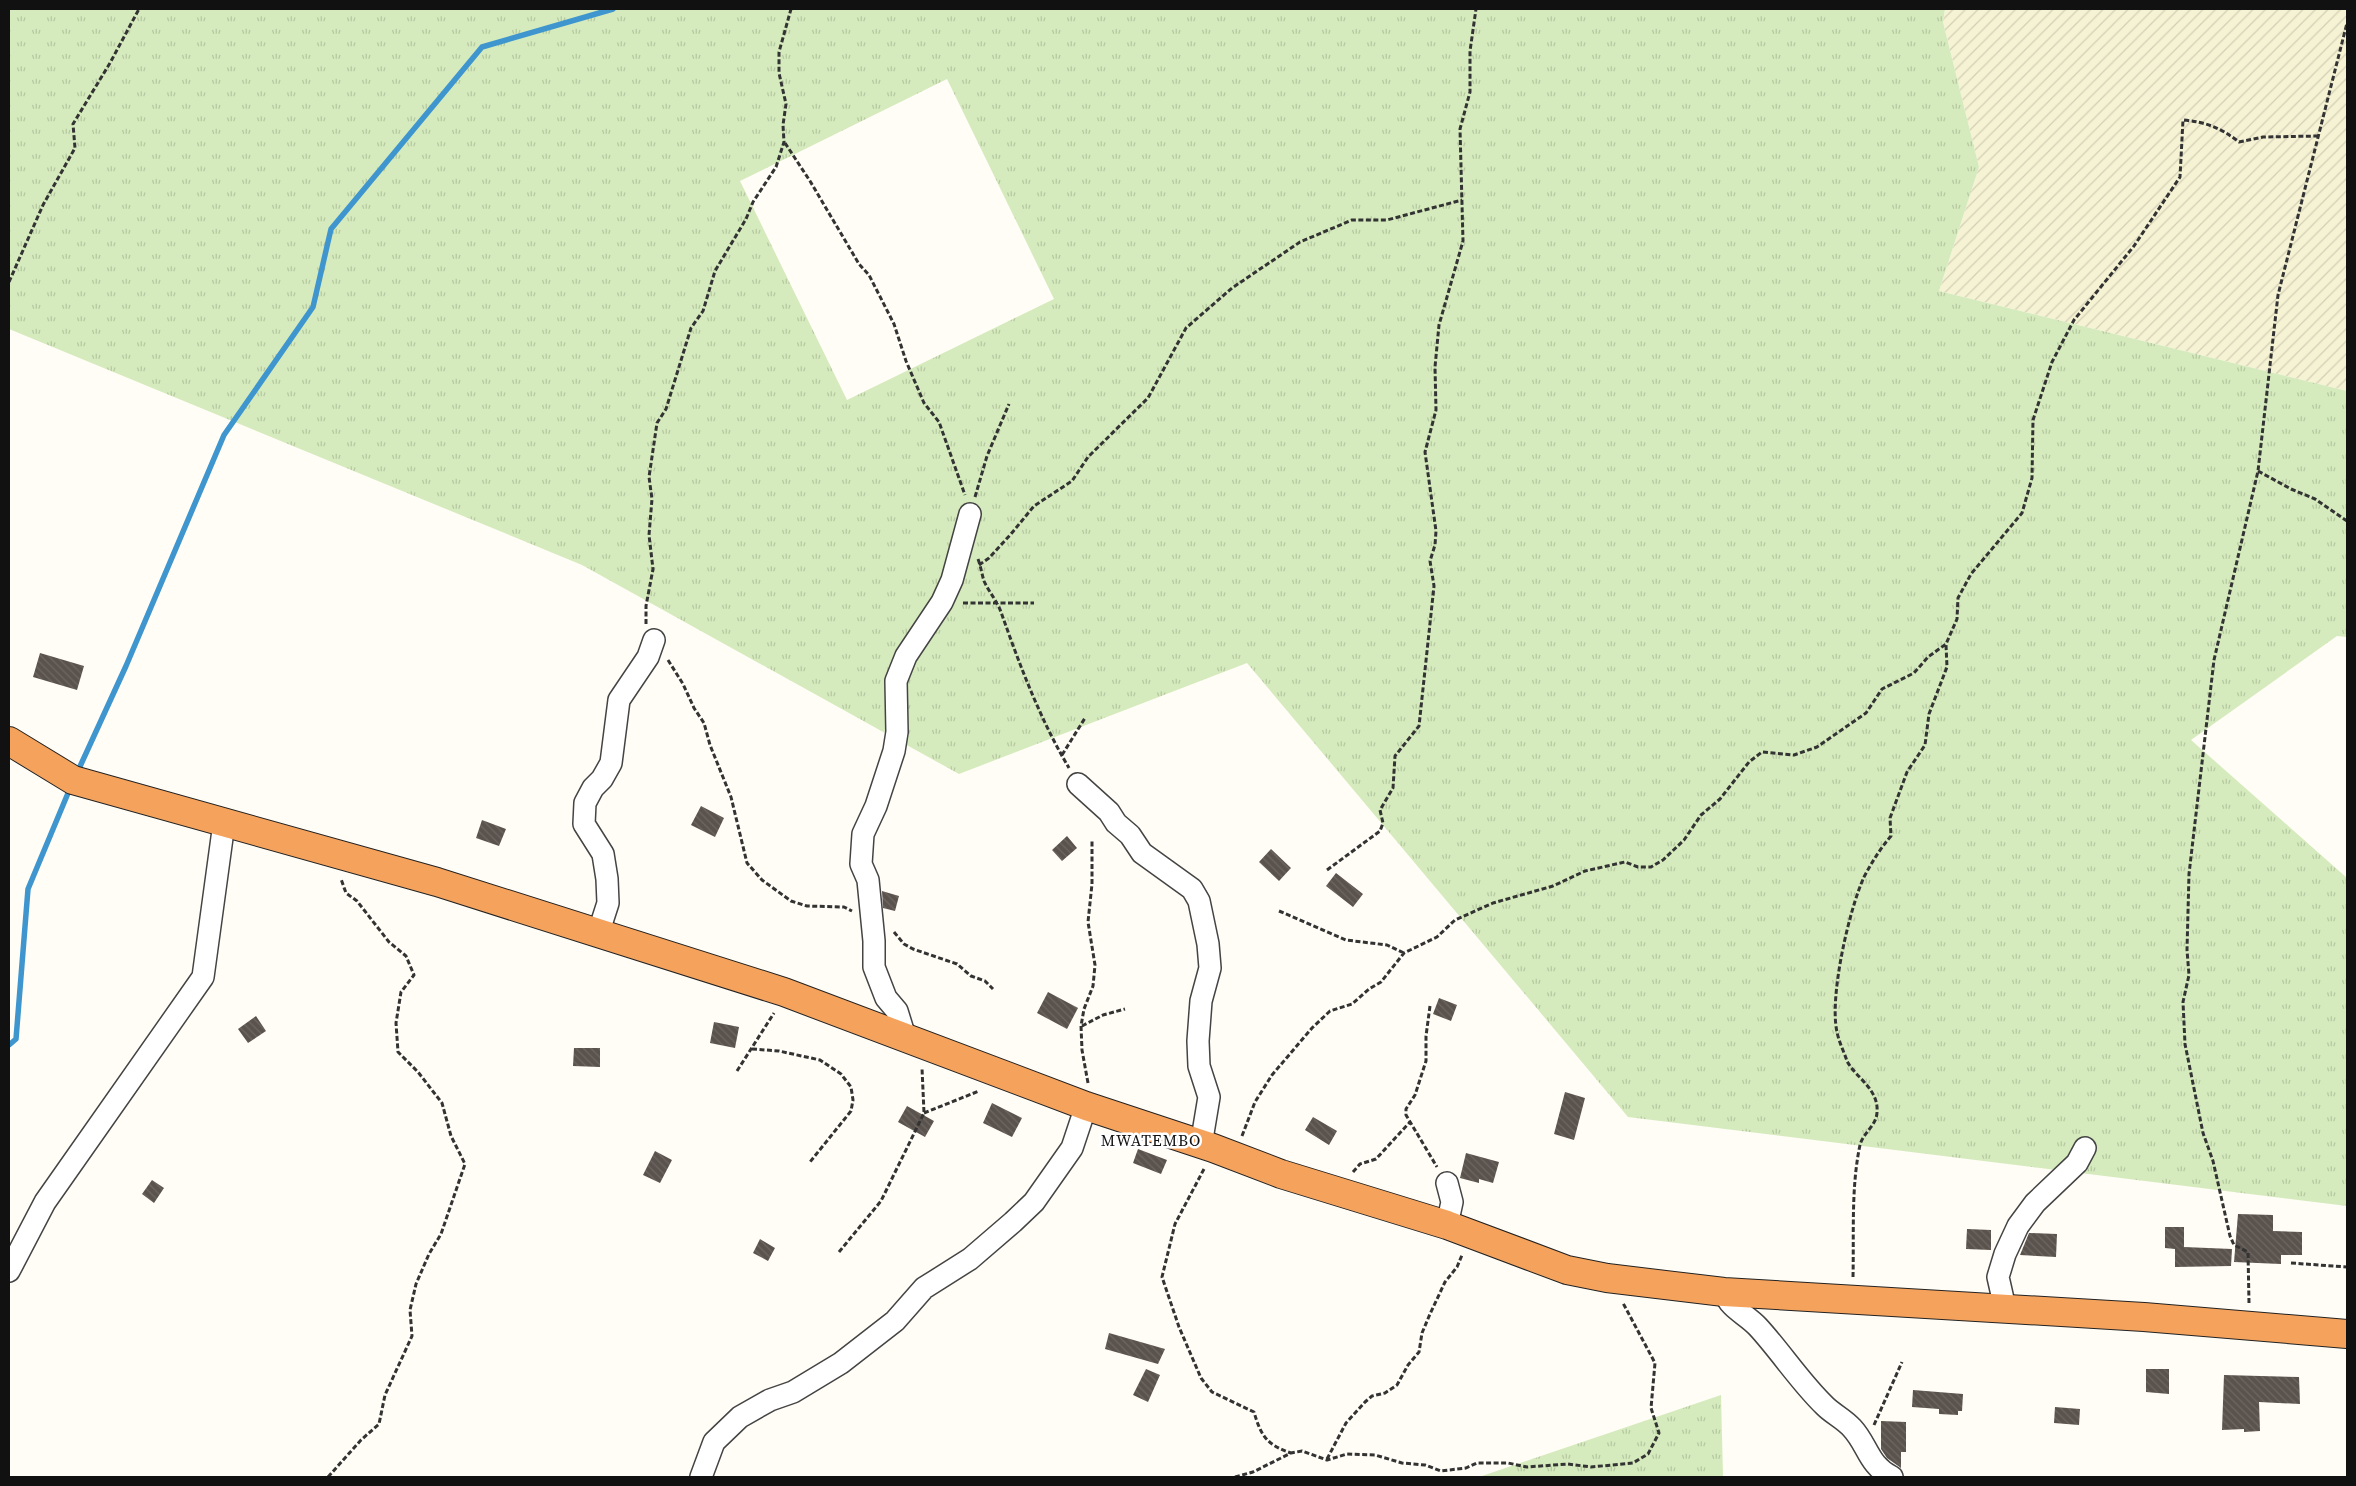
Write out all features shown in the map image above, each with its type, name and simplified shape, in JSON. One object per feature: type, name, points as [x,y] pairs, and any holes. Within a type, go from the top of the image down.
[{"type":"highway","points":[[9,741],[73,780],[436,882],[784,992],[1086,1106],[1324,1188],[1456,1230],[1567,1270],[1607,1278],[1724,1292],[2005,1308],[2347,1334]]},
{"type":"street","points":[[911,1039],[897,1011],[886,998],[874,967],[874,941],[868,880],[861,864],[861,850],[863,834],[876,806],[894,751],[897,732],[896,681],[906,656],[942,602],[952,580],[970,514]]},
{"type":"street","points":[[598,934],[608,903],[607,879],[603,854],[584,824],[585,803],[593,788],[602,780],[611,763],[618,700],[648,657],[654,640]]},
{"type":"street","points":[[1078,784],[1109,812],[1116,823],[1130,835],[1142,852],[1192,889],[1199,901],[1208,944],[1210,968],[1201,1001],[1198,1041],[1199,1066],[1209,1097],[1216,1150]]},
{"type":"street","points":[[9,1271],[45,1202],[203,977],[224,823]]},
{"type":"street","points":[[701,1477],[714,1442],[740,1417],[770,1400],[793,1392],[841,1363],[896,1321],[924,1288],[970,1259],[1027,1209],[1072,1148],[1086,1106]]},
{"type":"street","points":[[2005,1308],[1998,1277],[2005,1254],[2018,1226],[2035,1203],[2077,1163],[2085,1148]]},
{"type":"street","points":[[1447,1183],[1456,1230]]},
{"type":"street","points":[[1724,1292],[1728,1301],[1738,1312],[1748,1316],[1767,1336],[1826,1407],[1852,1428],[1874,1466],[1891,1477]]},
{"type":"path","points":[[9,282],[43,205],[75,148],[73,124],[139,9]]},
{"type":"path","points":[[791,9],[779,52],[780,73],[786,104],[783,125],[784,142],[776,168],[753,202],[715,271],[703,312],[691,328],[666,409],[657,423],[649,477],[652,499],[649,535],[653,569],[646,606],[646,630],[682,684],[685,693],[704,723],[710,746],[731,797],[747,863],[762,880],[791,901],[807,906],[844,908],[853,912],[871,915],[884,922],[909,946],[957,964],[971,976],[985,981],[993,989]]},
{"type":"path","points":[[1327,870],[1380,831],[1383,823],[1380,810],[1393,788],[1395,756],[1419,726],[1434,586],[1430,561],[1435,545],[1436,531],[1425,452],[1436,410],[1435,368],[1439,325],[1462,241],[1460,129],[1470,92],[1470,51],[1476,9]]},
{"type":"path","points":[[2248,1326],[2250,1271],[2248,1252],[2234,1245],[2230,1236],[2213,1161],[2203,1133],[2185,1044],[2183,1002],[2189,975],[2187,950],[2189,874],[2214,660],[2258,471],[2278,296],[2347,23]]},
{"type":"path","points":[[1852,1300],[1856,1170],[1861,1142],[1872,1127],[1878,1112],[1875,1098],[1861,1076],[1848,1063],[1837,1032],[1836,986],[1855,904],[1864,878],[1878,852],[1891,836],[1890,818],[1907,772],[1925,745],[1929,714],[1947,667],[1946,644],[1957,619],[1958,598],[1972,574],[2022,513],[2032,478],[2033,420],[2052,362],[2074,320],[2134,246],[2180,177],[2183,120],[2203,122],[2224,131],[2239,142],[2263,137],[2318,136]]},
{"type":"path","points":[[784,142],[810,181],[859,264],[869,274],[894,324],[906,361],[924,403],[939,422],[946,437],[970,514]]},
{"type":"path","points":[[952,580],[989,558],[1012,534],[1034,506],[1072,480],[1088,457],[1148,398],[1186,328],[1232,288],[1300,242],[1352,220],[1387,220],[1462,200]]},
{"type":"path","points":[[970,514],[982,470],[1009,404]]},
{"type":"path","points":[[2258,471],[2316,499],[2347,520]]},
{"type":"path","points":[[977,555],[984,581],[996,603],[1028,687],[1078,784]]},
{"type":"path","points":[[942,602],[977,605],[1034,603]]},
{"type":"path","points":[[1291,1453],[1269,1444],[1259,1430],[1254,1412],[1212,1392],[1201,1378],[1179,1327],[1162,1277],[1176,1224],[1216,1150],[1255,1102],[1272,1075],[1330,1011],[1352,1004],[1369,989],[1381,982],[1404,953],[1437,937],[1455,920],[1493,903],[1553,886],[1585,871],[1625,862],[1638,867],[1651,867],[1663,860],[1684,840],[1701,815],[1720,799],[1749,762],[1762,752],[1794,755],[1817,747],[1866,712],[1882,689],[1914,673],[1928,657],[1946,644]]},
{"type":"path","points":[[1062,755],[1085,718]]},
{"type":"path","points":[[1086,1106],[1089,1078],[1082,1050],[1081,1026],[1084,1009],[1093,986],[1095,965],[1088,922],[1092,884],[1092,841]]},
{"type":"path","points":[[328,1477],[361,1440],[379,1424],[385,1395],[412,1336],[410,1310],[416,1284],[429,1254],[441,1234],[465,1164],[451,1136],[442,1103],[418,1072],[398,1052],[396,1023],[401,992],[414,975],[406,956],[389,942],[357,901],[346,893],[330,851]]},
{"type":"path","points":[[1279,911],[1346,940],[1387,946],[1404,953]]},
{"type":"path","points":[[737,1071],[770,1023],[784,992]]},
{"type":"path","points":[[1430,1006],[1426,1036],[1426,1061],[1415,1095],[1406,1109],[1410,1122],[1447,1183]]},
{"type":"path","points":[[1081,1026],[1103,1015],[1125,1009]]},
{"type":"path","points":[[839,1252],[881,1201],[924,1113],[922,1062],[911,1039]]},
{"type":"path","points":[[752,1049],[779,1051],[820,1060],[841,1074],[851,1087],[854,1100],[851,1111],[810,1162]]},
{"type":"path","points":[[924,1113],[1014,1078]]},
{"type":"path","points":[[1324,1188],[1338,1177],[1353,1172],[1360,1164],[1376,1159],[1410,1122]]},
{"type":"path","points":[[1327,1460],[1346,1423],[1372,1396],[1385,1393],[1397,1385],[1408,1365],[1419,1352],[1422,1334],[1430,1314],[1445,1282],[1457,1267],[1462,1256],[1456,1230]]},
{"type":"path","points":[[2291,1263],[2347,1267]]},
{"type":"path","points":[[1235,1477],[1252,1472],[1291,1453],[1302,1451],[1327,1460],[1347,1454],[1375,1455],[1402,1463],[1425,1465],[1441,1471],[1466,1468],[1477,1463],[1508,1463],[1527,1466],[1568,1464],[1591,1467],[1633,1463],[1648,1454],[1659,1434],[1650,1408],[1655,1363],[1636,1325],[1607,1278]]},
{"type":"path","points":[[1865,1449],[1902,1362]]},
{"type":"shaded area","points":[[1945,9],[2347,9],[2347,391],[1939,291],[1979,167],[1943,22]]},
{"type":"green space","points":[[9,9],[1945,9],[1943,22],[1979,167],[1939,291],[2347,391],[2347,637],[2337,636],[2191,740],[2347,878],[2347,1206],[1628,1117],[1247,663],[959,774],[582,565],[9,329]],"holes":[[[947,79],[1054,299],[847,400],[740,181]]]},
{"type":"green space","points":[[1721,1395],[1723,1477],[1479,1477]]},
{"type":"building","points":[[40,653],[84,666],[77,690],[33,677]]},
{"type":"building","points":[[701,806],[724,818],[715,837],[691,825]]},
{"type":"building","points":[[482,820],[506,829],[499,846],[476,838]]},
{"type":"building","points":[[1067,836],[1077,848],[1062,861],[1052,850]]},
{"type":"building","points":[[1271,849],[1291,868],[1279,881],[1259,862]]},
{"type":"building","points":[[1336,873],[1363,894],[1353,907],[1326,886]]},
{"type":"building","points":[[882,891],[899,896],[895,911],[883,908]]},
{"type":"building","points":[[1048,992],[1078,1008],[1067,1029],[1037,1013]]},
{"type":"building","points":[[1439,998],[1457,1005],[1451,1021],[1433,1014]]},
{"type":"building","points":[[256,1016],[266,1031],[248,1043],[238,1029]]},
{"type":"building","points":[[714,1022],[739,1027],[735,1048],[710,1043]]},
{"type":"building","points":[[574,1048],[600,1048],[600,1067],[573,1066]]},
{"type":"building","points":[[1565,1092],[1585,1098],[1574,1140],[1554,1134]]},
{"type":"building","points":[[992,1103],[1022,1118],[1012,1137],[983,1123]]},
{"type":"building","points":[[907,1106],[934,1121],[925,1137],[898,1122]]},
{"type":"building","points":[[1313,1117],[1337,1131],[1329,1145],[1305,1130]]},
{"type":"building","points":[[1138,1149],[1167,1160],[1161,1174],[1133,1163]]},
{"type":"building","points":[[655,1151],[672,1160],[660,1183],[643,1175]]},
{"type":"building","points":[[1466,1153],[1499,1162],[1493,1183],[1479,1179],[1479,1183],[1460,1178]]},
{"type":"building","points":[[152,1180],[164,1188],[154,1203],[142,1194]]},
{"type":"building","points":[[2238,1214],[2273,1215],[2273,1231],[2302,1232],[2302,1255],[2281,1255],[2281,1264],[2234,1262]]},
{"type":"building","points":[[2165,1227],[2184,1227],[2184,1247],[2232,1249],[2231,1266],[2175,1267],[2175,1249],[2165,1248]]},
{"type":"building","points":[[1967,1229],[1991,1230],[1991,1250],[1966,1249]]},
{"type":"building","points":[[2029,1233],[2057,1234],[2056,1257],[2020,1255]]},
{"type":"building","points":[[760,1239],[775,1248],[768,1261],[753,1253]]},
{"type":"building","points":[[1109,1333],[1165,1349],[1158,1364],[1105,1349]]},
{"type":"building","points":[[1146,1369],[1160,1375],[1148,1402],[1133,1395]]},
{"type":"building","points":[[2146,1369],[2169,1369],[2169,1394],[2146,1392]]},
{"type":"building","points":[[2224,1375],[2299,1377],[2300,1404],[2259,1402],[2260,1431],[2244,1432],[2244,1429],[2222,1430]]},
{"type":"building","points":[[1913,1390],[1963,1394],[1962,1411],[1958,1411],[1958,1415],[1939,1414],[1939,1409],[1912,1407]]},
{"type":"building","points":[[2055,1407],[2080,1409],[2079,1425],[2054,1423]]},
{"type":"building","points":[[1881,1421],[1906,1422],[1906,1452],[1901,1452],[1901,1468],[1887,1458],[1881,1449]]},
{"type":"waterway","points":[[77,773],[126,666],[224,435],[313,307],[331,229],[482,47],[613,9]]},
{"type":"waterway","points":[[9,1045],[16,1039],[28,889],[71,786]]},
{"type":"district","name":"MWATEMBO","points":[[1151,1140]]}]
